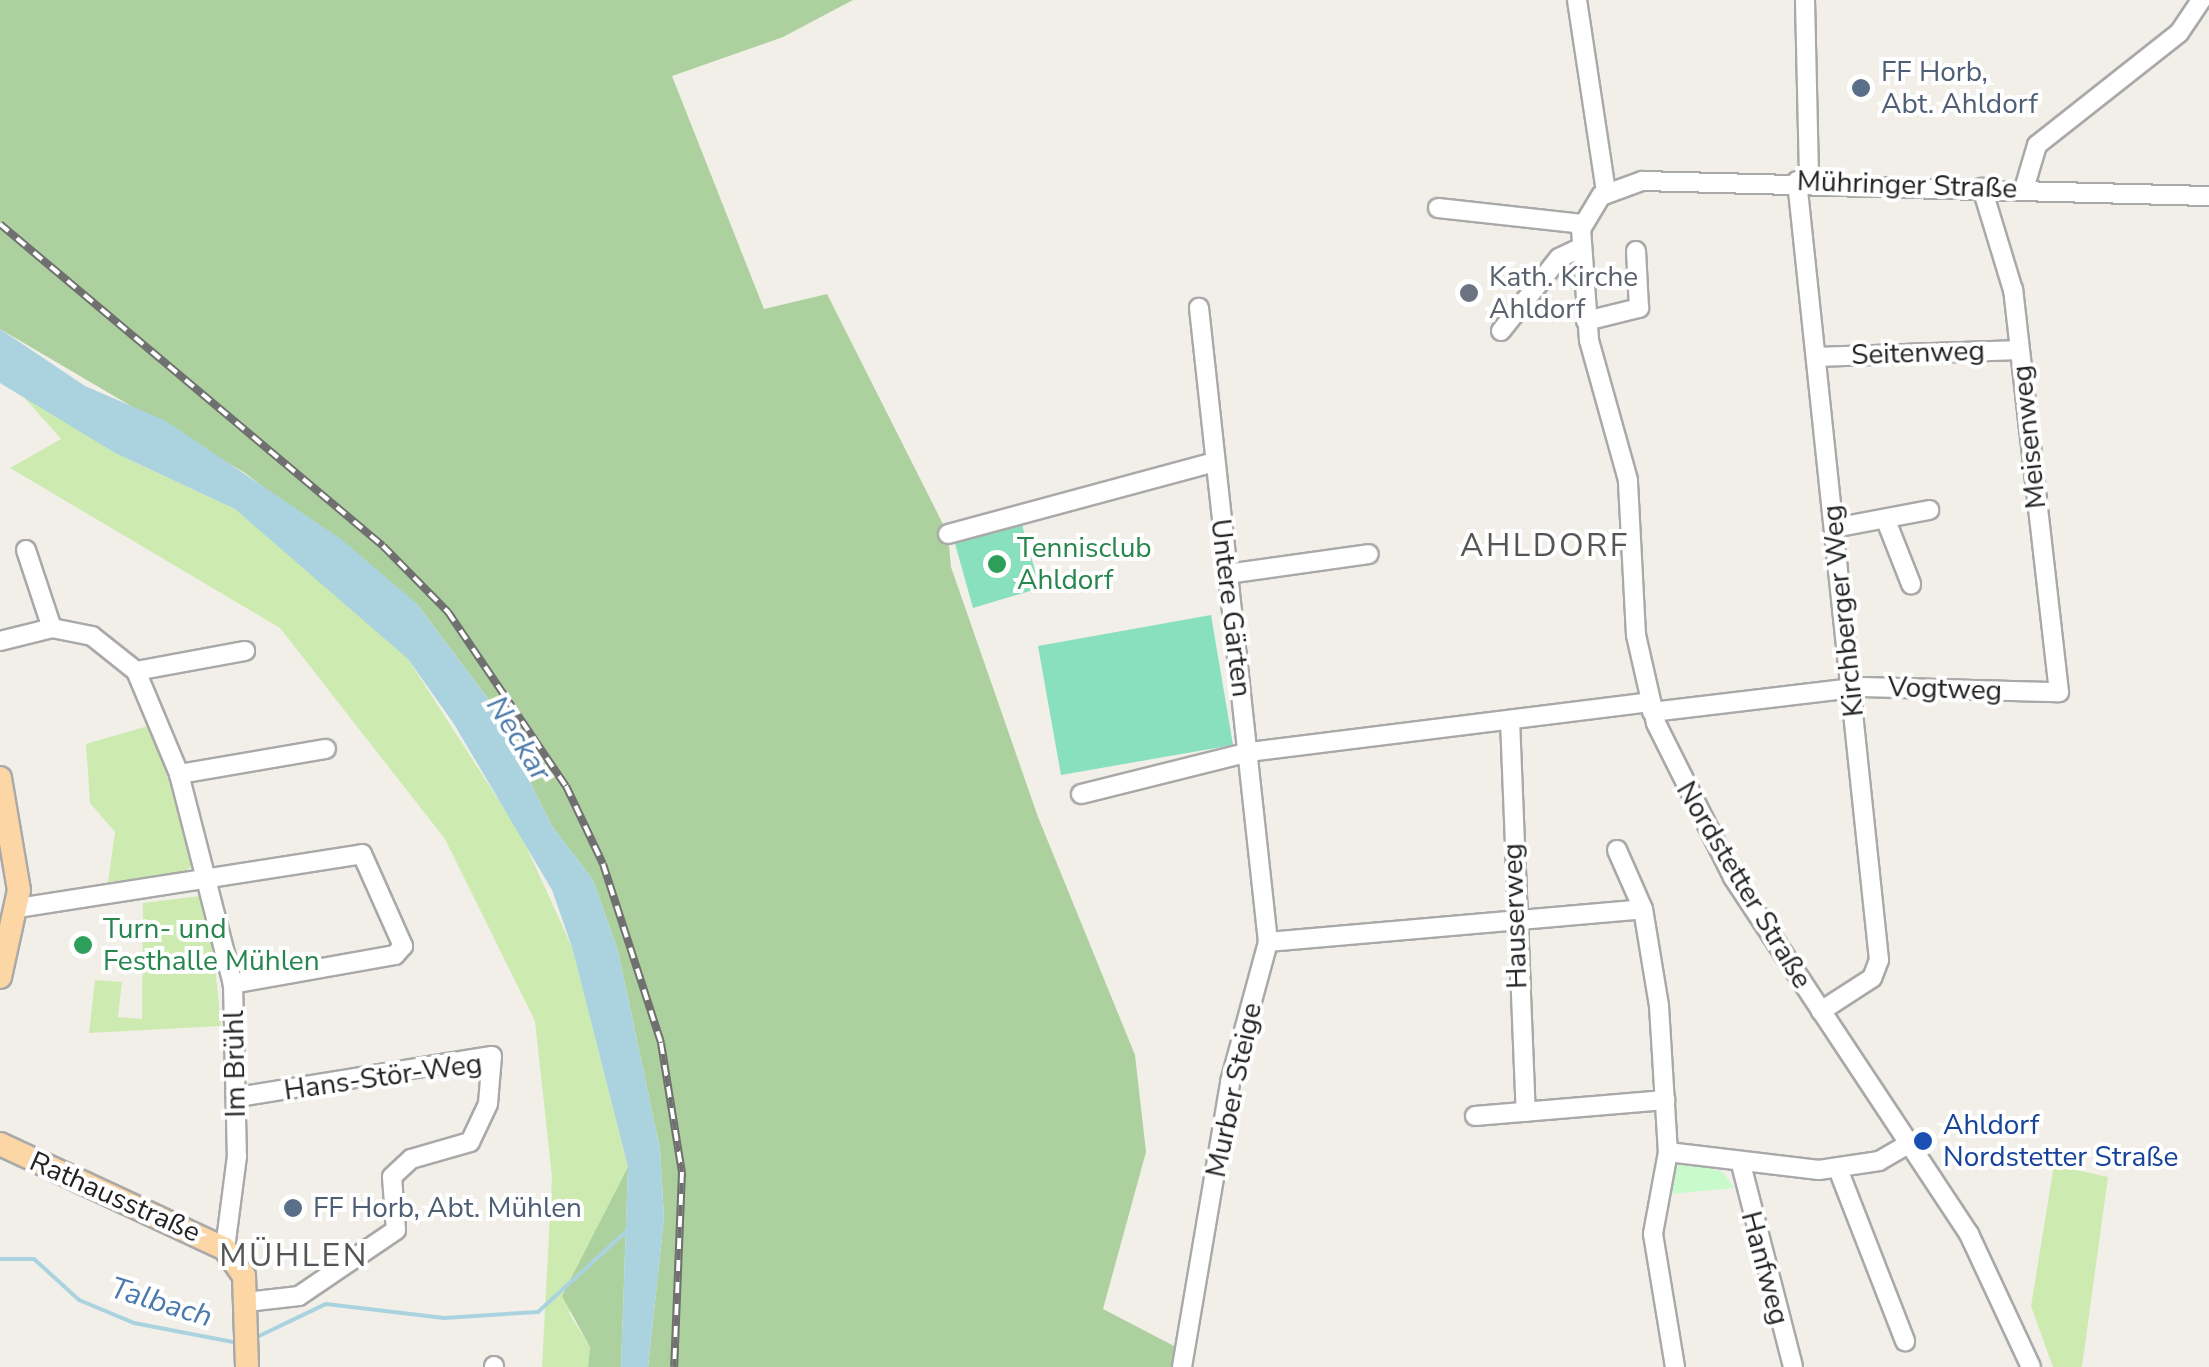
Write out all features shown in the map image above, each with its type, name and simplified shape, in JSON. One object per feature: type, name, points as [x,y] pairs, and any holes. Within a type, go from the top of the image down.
[{"type":"main road","points":[[0,778],[12,895],[0,978]]},
{"type":"main road","name":"Rathausstraße","points":[[0,1144],[224,1249],[244,1276],[248,1363]]},
{"type":"street","points":[[1438,208],[1582,224],[1606,192],[1577,0]]},
{"type":"street","name":"Kirchberger Weg","points":[[1805,0],[1803,182],[1879,960],[1872,978],[1821,1012]]},
{"type":"street","points":[[2024,189],[2037,144],[2179,33],[2202,0]]},
{"type":"street","name":"Mühringer Straße","points":[[1606,192],[1642,182],[1803,182],[2209,196]]},
{"type":"street","name":"Meisenweg","points":[[1982,188],[2010,278],[2059,692]]},
{"type":"street","name":"Nordstetter Straße","points":[[1582,224],[1586,321],[1628,480],[1651,707],[1713,844],[1998,1287],[2031,1367]]},
{"type":"street","points":[[1500,330],[1559,258],[1580,248]]},
{"type":"street","points":[[1586,321],[1639,308],[1636,250]]},
{"type":"street","name":"Untere Gärten","points":[[1199,308],[1212,463],[1249,752]]},
{"type":"street","name":"Seitenweg","points":[[1817,356],[2019,350]]},
{"type":"street","points":[[948,534],[1212,463]]},
{"type":"street","points":[[1834,528],[1887,523],[1929,510]]},
{"type":"street","points":[[1887,523],[1911,584]]},
{"type":"street","points":[[26,550],[52,628]]},
{"type":"street","points":[[1227,574],[1369,554]]},
{"type":"street","points":[[0,641],[52,628],[92,636],[136,670],[245,650]]},
{"type":"street","name":"Im Brühl","points":[[136,670],[178,774],[212,879],[233,984],[238,1098],[224,1249]]},
{"type":"street","name":"Vogtweg","points":[[1651,707],[1850,688],[2059,692]]},
{"type":"street","points":[[1081,794],[1249,752],[1651,707]]},
{"type":"street","name":"Hauserweg","points":[[1510,720],[1514,920],[1526,1112]]},
{"type":"street","points":[[178,774],[326,749]]},
{"type":"street","name":"Murber Steige","points":[[1182,1367],[1230,1082],[1268,942],[1249,752]]},
{"type":"street","points":[[1617,850],[1643,909],[1665,1100],[1668,1152],[1652,1234],[1674,1367]]},
{"type":"street","points":[[12,895],[212,879],[362,854],[403,946],[233,984]]},
{"type":"street","points":[[1268,942],[1643,909]]},
{"type":"street","name":"Hans-Stör-Weg","points":[[238,1098],[492,1056],[488,1104],[470,1142],[410,1159],[392,1177],[396,1230],[299,1296],[246,1302]]},
{"type":"street","points":[[1476,1116],[1665,1100]]},
{"type":"street","points":[[1668,1152],[1742,1168],[1838,1169],[1909,1144]]},
{"type":"street","name":"Hanfweg","points":[[1742,1168],[1793,1367]]},
{"type":"street","points":[[1838,1169],[1906,1340]]},
{"type":"green space","points":[[0,0],[853,0],[783,37],[672,76],[764,309],[827,294],[948,534],[951,567],[1038,817],[1135,1055],[1146,1152],[1103,1309],[1176,1347],[1172,1367],[648,1367],[664,1218],[660,1149],[618,951],[593,880],[552,826],[489,700],[417,604],[245,473],[0,329]]},
{"type":"green space","points":[[22,395],[115,453],[235,509],[328,581],[408,659],[521,835],[572,947],[628,1167],[569,1313],[590,1347],[588,1367],[542,1367],[552,1177],[535,1021],[445,839],[280,628],[10,468],[61,439]]},
{"type":"green space","name":"Tennisclub Ahldorf","points":[[1021,521],[1040,588],[973,608],[954,540]]},
{"type":"green space","points":[[1211,615],[1233,745],[1061,775],[1038,646]]},
{"type":"green space","points":[[151,725],[195,863],[183,874],[108,882],[115,832],[90,803],[86,744]]},
{"type":"green space","points":[[208,895],[221,1026],[89,1033],[95,980],[122,982],[118,1017],[142,1019],[143,903]]},
{"type":"green space","points":[[1682,1161],[1723,1172],[1734,1188],[1658,1195]]},
{"type":"green space","points":[[2054,1165],[2108,1177],[2082,1367],[2053,1367],[2031,1306]]},
{"type":"green space","points":[[628,1167],[621,1367],[588,1367],[590,1347],[562,1296]]},
{"type":"water","points":[[0,329],[85,386],[166,421],[341,539],[417,604],[489,700],[552,826],[593,880],[618,951],[660,1149],[664,1218],[648,1367],[621,1367],[628,1167],[572,947],[552,890],[454,724],[408,659],[235,509],[115,453],[0,383]]},
{"type":"waterway","points":[[257,1337],[326,1304],[444,1318],[538,1312],[630,1228]]},
{"type":"waterway","name":"Talbach","points":[[0,1259],[34,1259],[79,1300],[134,1323],[238,1343]]},
{"type":"railway","points":[[0,224],[383,546],[448,612],[566,786],[603,864],[661,1043],[682,1172],[674,1367]]},
{"type":"place","name":"FF Horb, Abt. Ahldorf","points":[[1861,88]]},
{"type":"place","name":"Kath. Kirche Ahldorf","points":[[1469,293]]},
{"type":"place","name":"Tennisclub Ahldorf","points":[[997,564]]},
{"type":"place","name":"Turn- und Festhalle Mühlen","points":[[83,945]]},
{"type":"place","name":"Ahldorf Nordstetter Straße","points":[[1923,1141]]},
{"type":"place","name":"FF Horb, Abt. Mühlen","points":[[293,1208]]},
{"type":"district","name":"AHLDORF","points":[[1545,546]]},
{"type":"district","name":"MÜHLEN","points":[[294,1256]]},
{"type":"water label","name":"Neckar","points":[[518,739]]}]
